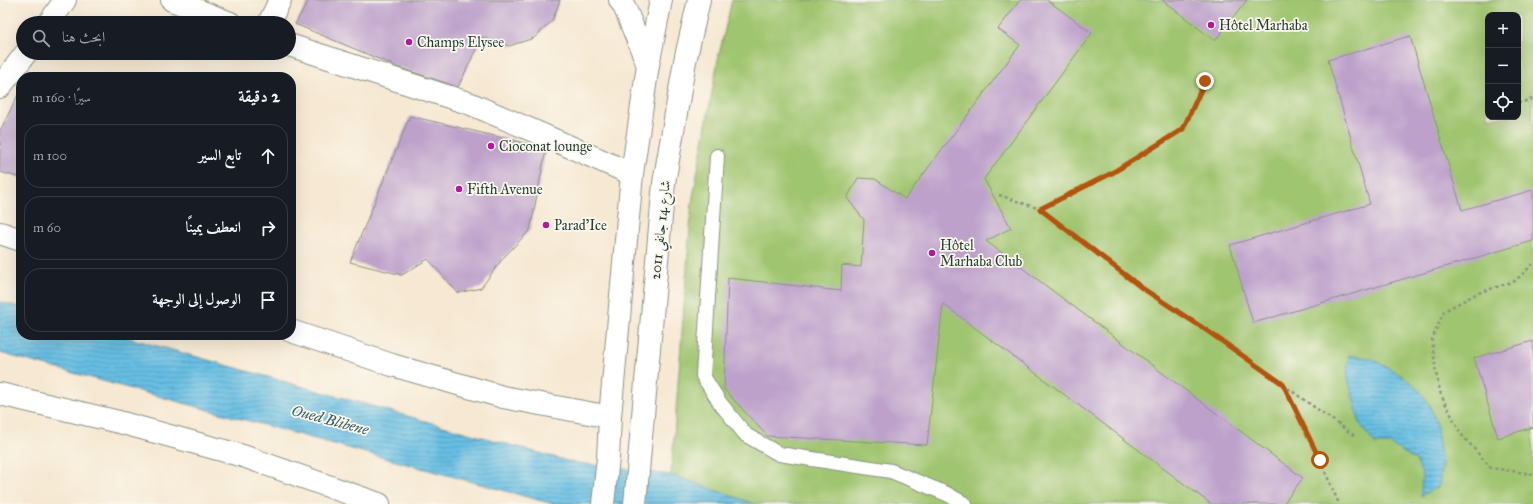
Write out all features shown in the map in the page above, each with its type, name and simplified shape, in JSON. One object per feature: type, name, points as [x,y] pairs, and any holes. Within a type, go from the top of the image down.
[{"type":"street","points":[[54,16],[65,0]]},
{"type":"street","points":[[172,0],[212,16]]},
{"type":"street","points":[[272,16],[280,0]]},
{"type":"street","points":[[620,0],[624,6],[648,64]]},
{"type":"street","points":[[603,504],[632,174],[648,64],[661,0]]},
{"type":"street","name":"شارع 14 جانفي 2011","points":[[635,504],[664,183],[685,61],[699,0]]},
{"type":"street","points":[[296,46],[471,104],[632,174]]},
{"type":"street","points":[[3,75],[19,60]]},
{"type":"street","points":[[0,233],[16,238]]},
{"type":"street","points":[[296,333],[392,365],[503,397],[610,417]]},
{"type":"street","points":[[0,394],[119,422],[243,456],[379,504]]},
{"type":"lane","points":[[717,156],[703,376],[720,404],[746,435],[779,454],[891,471],[947,494],[965,504]]},
{"type":"path","points":[[1040,209],[1112,173],[1183,129],[1205,81]]},
{"type":"path","points":[[1521,101],[1533,99]]},
{"type":"path","points":[[999,195],[1040,209],[1142,288],[1206,330],[1355,436]]},
{"type":"path","points":[[1533,264],[1515,281],[1478,293],[1444,311],[1432,339],[1436,372],[1441,394],[1461,434],[1491,468],[1533,474]]},
{"type":"path","points":[[1283,384],[1320,460],[1339,504]]},
{"type":"green space","points":[[732,0],[1533,0],[1533,504],[755,504],[671,475],[692,202],[719,54]]},
{"type":"water","name":"Oued Blibene","points":[[0,302],[16,306],[16,340],[137,340],[571,462],[671,475],[755,504],[553,504],[0,353]]},
{"type":"water","points":[[1349,355],[1373,359],[1404,377],[1418,388],[1429,404],[1436,421],[1442,464],[1439,486],[1421,496],[1422,474],[1416,460],[1390,444],[1375,444],[1360,424],[1347,374]]},
{"type":"building","name":"Champs Elysee","points":[[309,0],[560,0],[552,21],[534,38],[509,46],[482,37],[458,87],[398,67],[296,24]]},
{"type":"building","name":"Hôtel Marhaba Club","points":[[1020,0],[1047,0],[1092,33],[984,179],[1011,228],[986,241],[1303,478],[1283,504],[1211,504],[943,304],[927,445],[767,436],[724,389],[728,278],[841,291],[842,265],[861,267],[864,220],[847,198],[858,178],[875,179],[905,199],[1020,45],[998,29]]},
{"type":"building","name":"Hôtel Marhaba","points":[[1162,0],[1247,0],[1215,41]]},
{"type":"building","points":[[1410,36],[1462,210],[1533,190],[1533,241],[1253,323],[1230,245],[1370,204],[1328,60]]},
{"type":"building","points":[[16,99],[16,177],[0,172],[0,131]]},
{"type":"building","name":"Fifth Avenue","points":[[410,116],[537,146],[546,150],[530,230],[503,258],[481,288],[458,293],[428,259],[402,275],[350,262]]},
{"type":"building","points":[[1533,341],[1533,427],[1498,438],[1474,358]]},
{"type":"place","name":"Hôtel Marhaba","points":[[1211,25]]},
{"type":"place","name":"Champs Elysee","points":[[409,42]]},
{"type":"place","name":"Cioconat lounge","points":[[491,146]]},
{"type":"place","name":"Fifth Avenue","points":[[459,189]]},
{"type":"place","name":"Parad'Ice","points":[[546,225]]},
{"type":"place","name":"Hôtel Marhaba Club","points":[[932,253]]},
{"type":"route","points":[[1205,81],[1183,129],[1112,173],[1040,209],[1142,288],[1206,330],[1283,384],[1320,460]]}]
